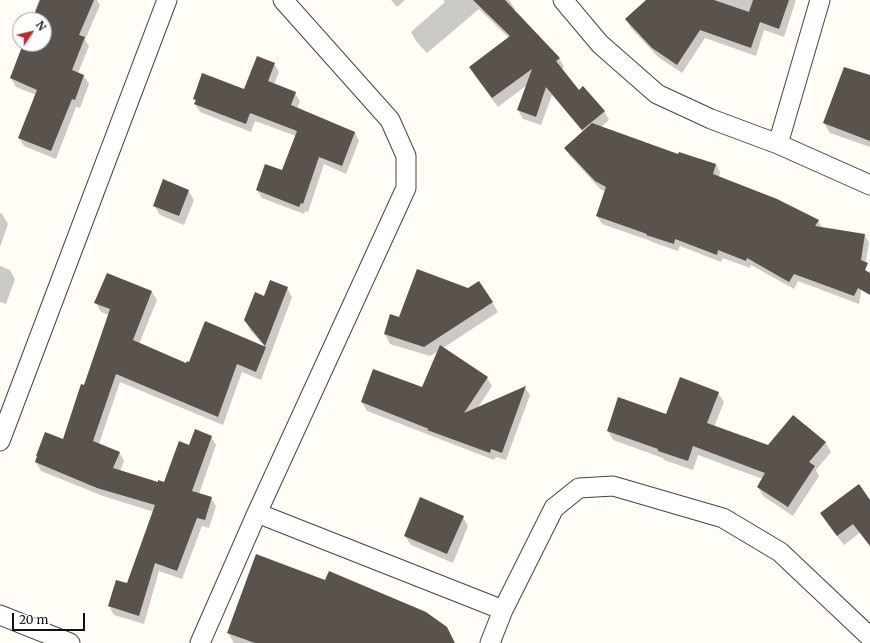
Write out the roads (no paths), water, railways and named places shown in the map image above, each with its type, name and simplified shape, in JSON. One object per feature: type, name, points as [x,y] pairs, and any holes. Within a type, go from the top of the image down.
[{"type":"street","points":[[0,441],[167,0]]},
{"type":"street","points":[[200,643],[257,513],[406,188],[406,156],[390,120],[284,0]]},
{"type":"street","points":[[563,0],[600,44],[657,94],[711,119],[778,144],[870,185]]},
{"type":"street","points":[[778,144],[820,0]]},
{"type":"street","points":[[490,643],[503,610],[554,508],[579,488],[613,486],[723,518],[780,552],[870,637]]},
{"type":"street","points":[[257,513],[503,610]]},
{"type":"street","points":[[0,615],[70,643]]}]
